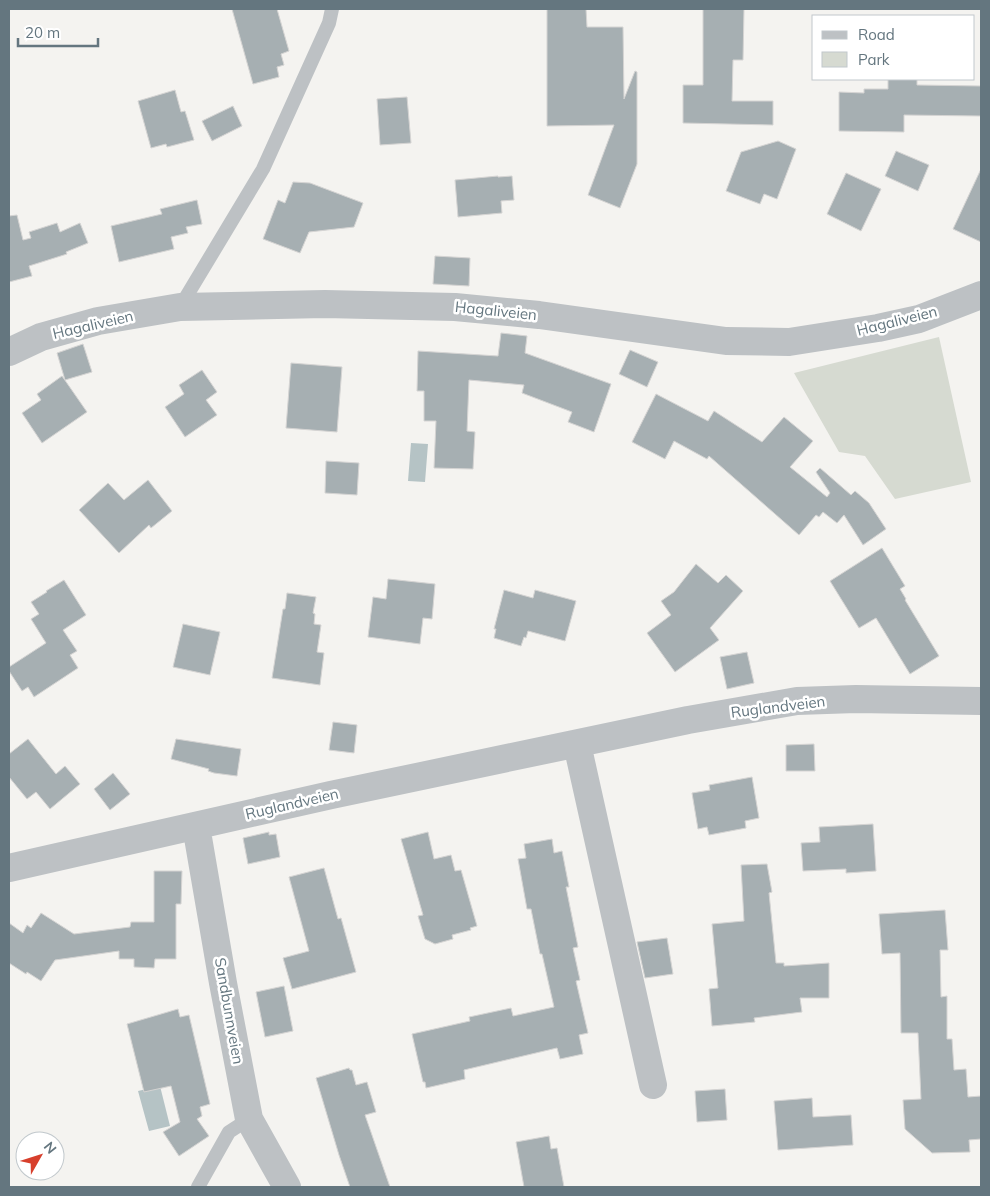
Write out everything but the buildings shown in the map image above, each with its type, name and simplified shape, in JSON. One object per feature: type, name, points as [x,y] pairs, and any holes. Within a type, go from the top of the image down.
[{"type":"street","name":"Hagaliveien","points":[[9,352],[42,337],[98,321],[180,307],[325,304],[455,307],[539,315],[726,341],[789,342],[878,328],[919,319],[981,296]]},
{"type":"street","name":"Ruglandveien","points":[[9,868],[331,795],[688,720],[797,701],[856,699],[981,701]]},
{"type":"street","points":[[577,744],[652,1086]]},
{"type":"street","name":"Sandbunnveien","points":[[196,826],[249,1119],[287,1187]]},
{"type":"lane","points":[[180,307],[263,169],[329,23],[332,9]]},
{"type":"lane","points":[[198,1187],[229,1132],[249,1119]]},
{"type":"green space","points":[[939,337],[971,482],[895,499],[865,456],[839,452],[794,373]]},
{"type":"shaded area","points":[[411,443],[428,444],[425,482],[408,481]]},
{"type":"shaded area","points":[[160,1086],[170,1126],[149,1131],[138,1091]]}]
